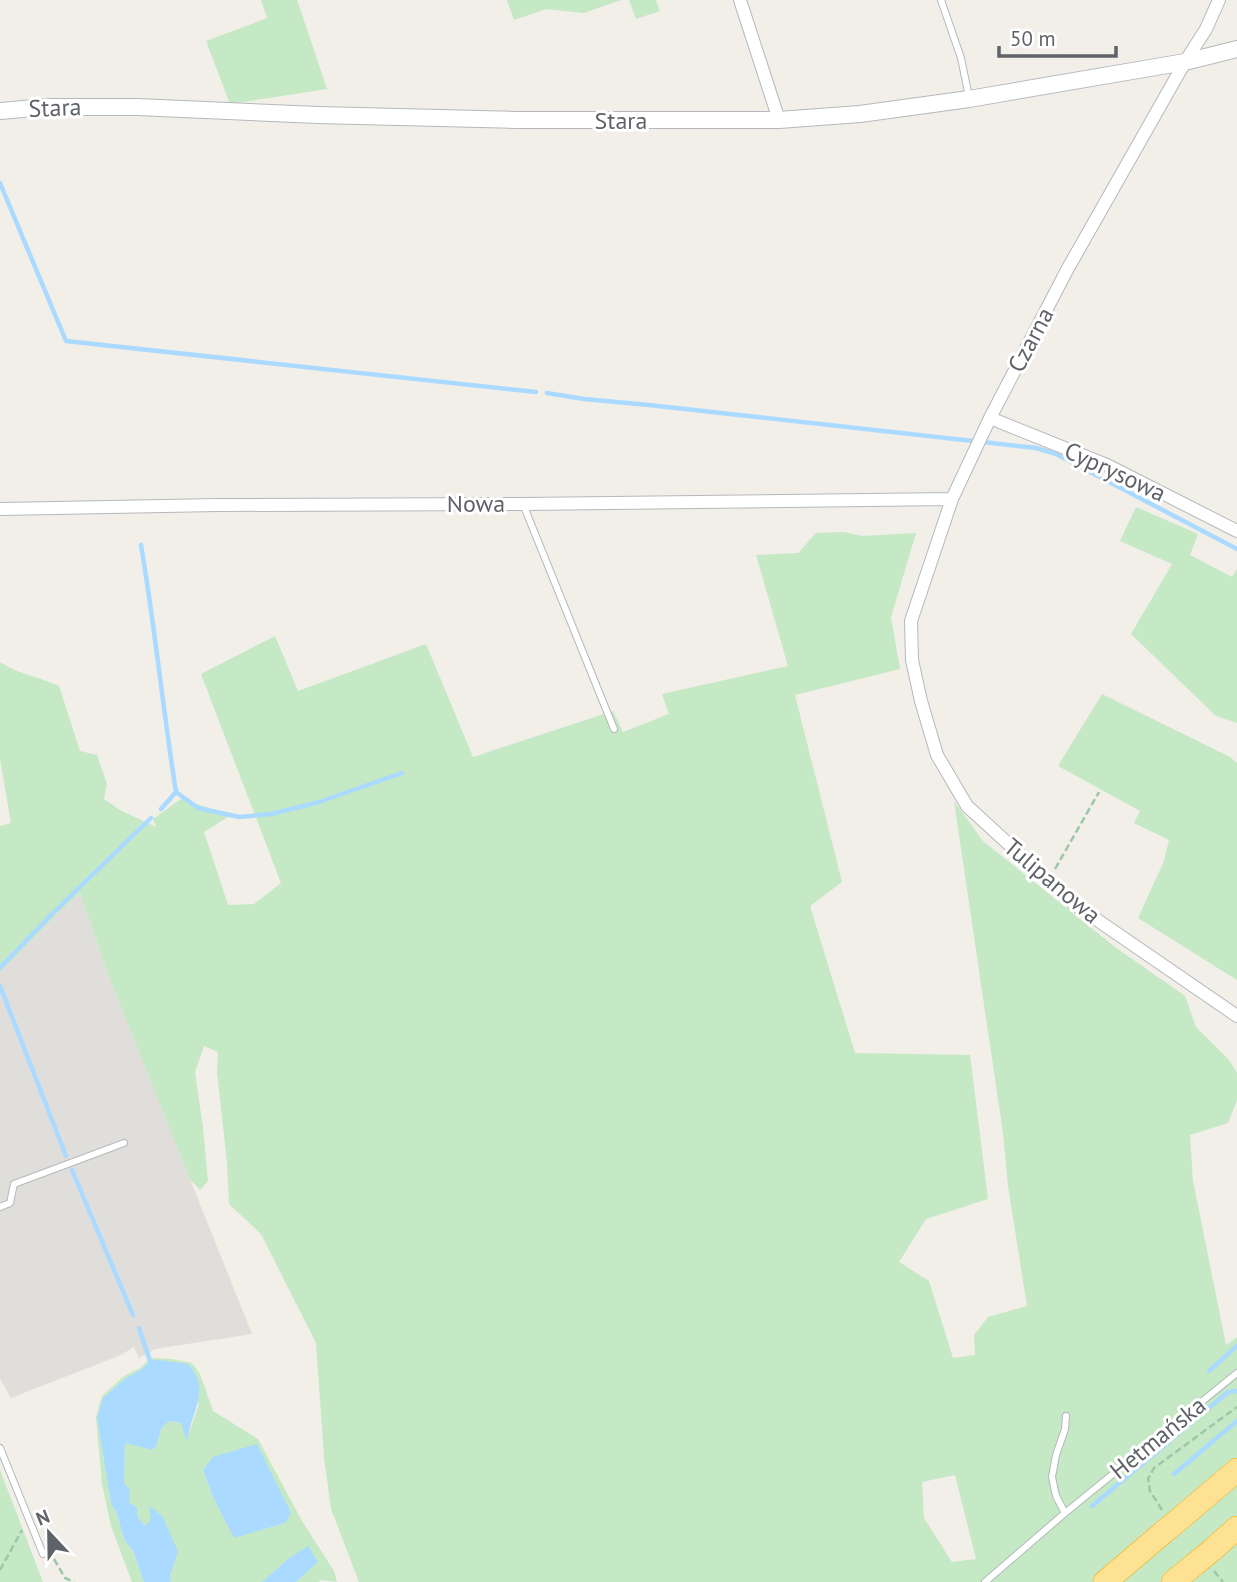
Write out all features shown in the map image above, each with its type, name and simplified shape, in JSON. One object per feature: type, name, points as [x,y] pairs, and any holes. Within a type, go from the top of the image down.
[{"type":"highway","points":[[1105,1582],[1237,1470]]},
{"type":"highway","points":[[1173,1582],[1237,1528]]},
{"type":"street","points":[[740,0],[779,120]]},
{"type":"street","name":"Czarna","points":[[921,701],[912,660],[911,621],[953,499],[990,418],[1067,271],[1206,29],[1219,0]]},
{"type":"street","name":"Stara","points":[[1,108],[137,107],[517,120],[779,120],[860,114],[969,99],[1185,62],[1237,49]]},
{"type":"street","name":"Cyprysowa","points":[[990,418],[1107,465],[1237,531]]},
{"type":"street","name":"Nowa","points":[[0,509],[953,499]]},
{"type":"street","name":"Tulipanowa","points":[[921,701],[937,755],[967,806],[1074,904],[1237,1016]]},
{"type":"lane","points":[[941,0],[961,58],[969,99]]},
{"type":"lane","points":[[523,504],[614,729]]},
{"type":"lane","points":[[0,1206],[10,1203],[14,1184],[124,1143]]},
{"type":"lane","name":"Hetmańska","points":[[985,1582],[1237,1373]]},
{"type":"lane","points":[[1065,1513],[1056,1496],[1052,1477],[1066,1416]]},
{"type":"lane","points":[[0,1448],[42,1551]]},
{"type":"path","points":[[1048,881],[1099,792]]},
{"type":"path","points":[[0,1570],[29,1518]]},
{"type":"path","points":[[42,1551],[50,1553],[65,1578],[74,1582]]},
{"type":"shaded area","points":[[80,893],[111,982],[252,1334],[155,1349],[139,1358],[134,1347],[121,1355],[11,1398],[0,1379],[0,972]]},
{"type":"green space","points":[[261,0],[297,0],[327,89],[230,104],[206,41],[267,18]]},
{"type":"green space","points":[[507,0],[621,0],[584,13],[546,9],[514,20]]},
{"type":"green space","points":[[629,0],[656,0],[660,11],[636,19]]},
{"type":"green space","points":[[1136,507],[1198,534],[1190,555],[1232,577],[1237,569],[1237,723],[1216,716],[1131,634],[1172,564],[1120,541]]},
{"type":"green space","points":[[844,532],[862,536],[916,533],[891,617],[900,669],[795,695],[842,882],[810,906],[855,1053],[970,1055],[988,1199],[926,1219],[899,1262],[929,1281],[953,1358],[975,1355],[974,1335],[988,1317],[1027,1306],[954,801],[983,841],[1115,947],[1185,996],[1196,1027],[1229,1060],[1237,1073],[1237,1100],[1228,1123],[1190,1135],[1193,1181],[1226,1345],[1237,1337],[1237,1582],[359,1582],[331,1509],[324,1457],[316,1343],[261,1234],[229,1204],[217,1072],[218,1052],[204,1046],[195,1072],[208,1181],[200,1190],[190,1179],[181,1157],[111,982],[80,893],[0,972],[0,826],[11,823],[0,759],[0,662],[14,670],[59,686],[80,751],[97,755],[107,784],[104,799],[120,810],[156,827],[153,819],[181,799],[231,815],[204,832],[228,905],[254,904],[281,883],[201,674],[275,636],[298,691],[426,644],[473,757],[613,711],[623,732],[669,714],[662,694],[788,666],[756,555],[798,553],[816,533]],"holes":[[[955,1475],[976,1559],[952,1562],[924,1518],[922,1482]]]},
{"type":"green space","points":[[1102,694],[1230,757],[1237,763],[1237,980],[1138,918],[1164,861],[1169,840],[1134,823],[1140,811],[1058,766]]},
{"type":"green space","points":[[151,1358],[192,1363],[200,1374],[213,1411],[258,1439],[302,1521],[334,1571],[337,1582],[296,1582],[317,1562],[288,1559],[262,1582],[171,1582],[170,1576],[178,1552],[150,1507],[150,1522],[146,1527],[128,1502],[130,1490],[124,1483],[125,1442],[152,1450],[157,1445],[161,1429],[169,1421],[181,1423],[187,1439],[199,1404],[150,1362],[104,1397],[97,1417],[111,1504],[144,1582],[132,1582],[111,1526],[102,1484],[96,1417],[102,1396],[124,1376],[140,1368]],"holes":[[[203,1470],[285,1523],[234,1537],[212,1495]]]},
{"type":"green space","points":[[0,1470],[43,1582],[0,1582]]},
{"type":"water","points":[[150,1361],[188,1364],[197,1378],[200,1390],[187,1441],[181,1423],[169,1421],[161,1429],[157,1445],[152,1450],[125,1443],[124,1483],[130,1490],[129,1502],[137,1508],[137,1516],[145,1526],[150,1521],[150,1506],[163,1517],[178,1552],[170,1576],[171,1582],[144,1582],[111,1504],[97,1417],[103,1398]]},
{"type":"water","points":[[257,1444],[291,1513],[285,1523],[234,1538],[212,1495],[203,1470],[213,1457]]},
{"type":"water","points":[[308,1546],[318,1562],[296,1582],[262,1582],[288,1559]]},
{"type":"waterway","points":[[0,183],[66,341],[536,392]]},
{"type":"waterway","points":[[547,393],[1036,448],[1056,454],[1237,549]]},
{"type":"waterway","points":[[141,545],[176,792],[161,809]]},
{"type":"waterway","points":[[176,792],[198,808],[239,817],[271,814],[319,802],[402,773]]},
{"type":"waterway","points":[[0,968],[151,818]]},
{"type":"waterway","points":[[0,986],[66,1156]]},
{"type":"waterway","points":[[72,1170],[133,1315]]},
{"type":"waterway","points":[[139,1328],[150,1361]]},
{"type":"waterway","points":[[1209,1371],[1237,1346]]},
{"type":"waterway","points":[[1092,1506],[1228,1392],[1237,1391]]},
{"type":"waterway","points":[[1174,1474],[1237,1421]]}]
